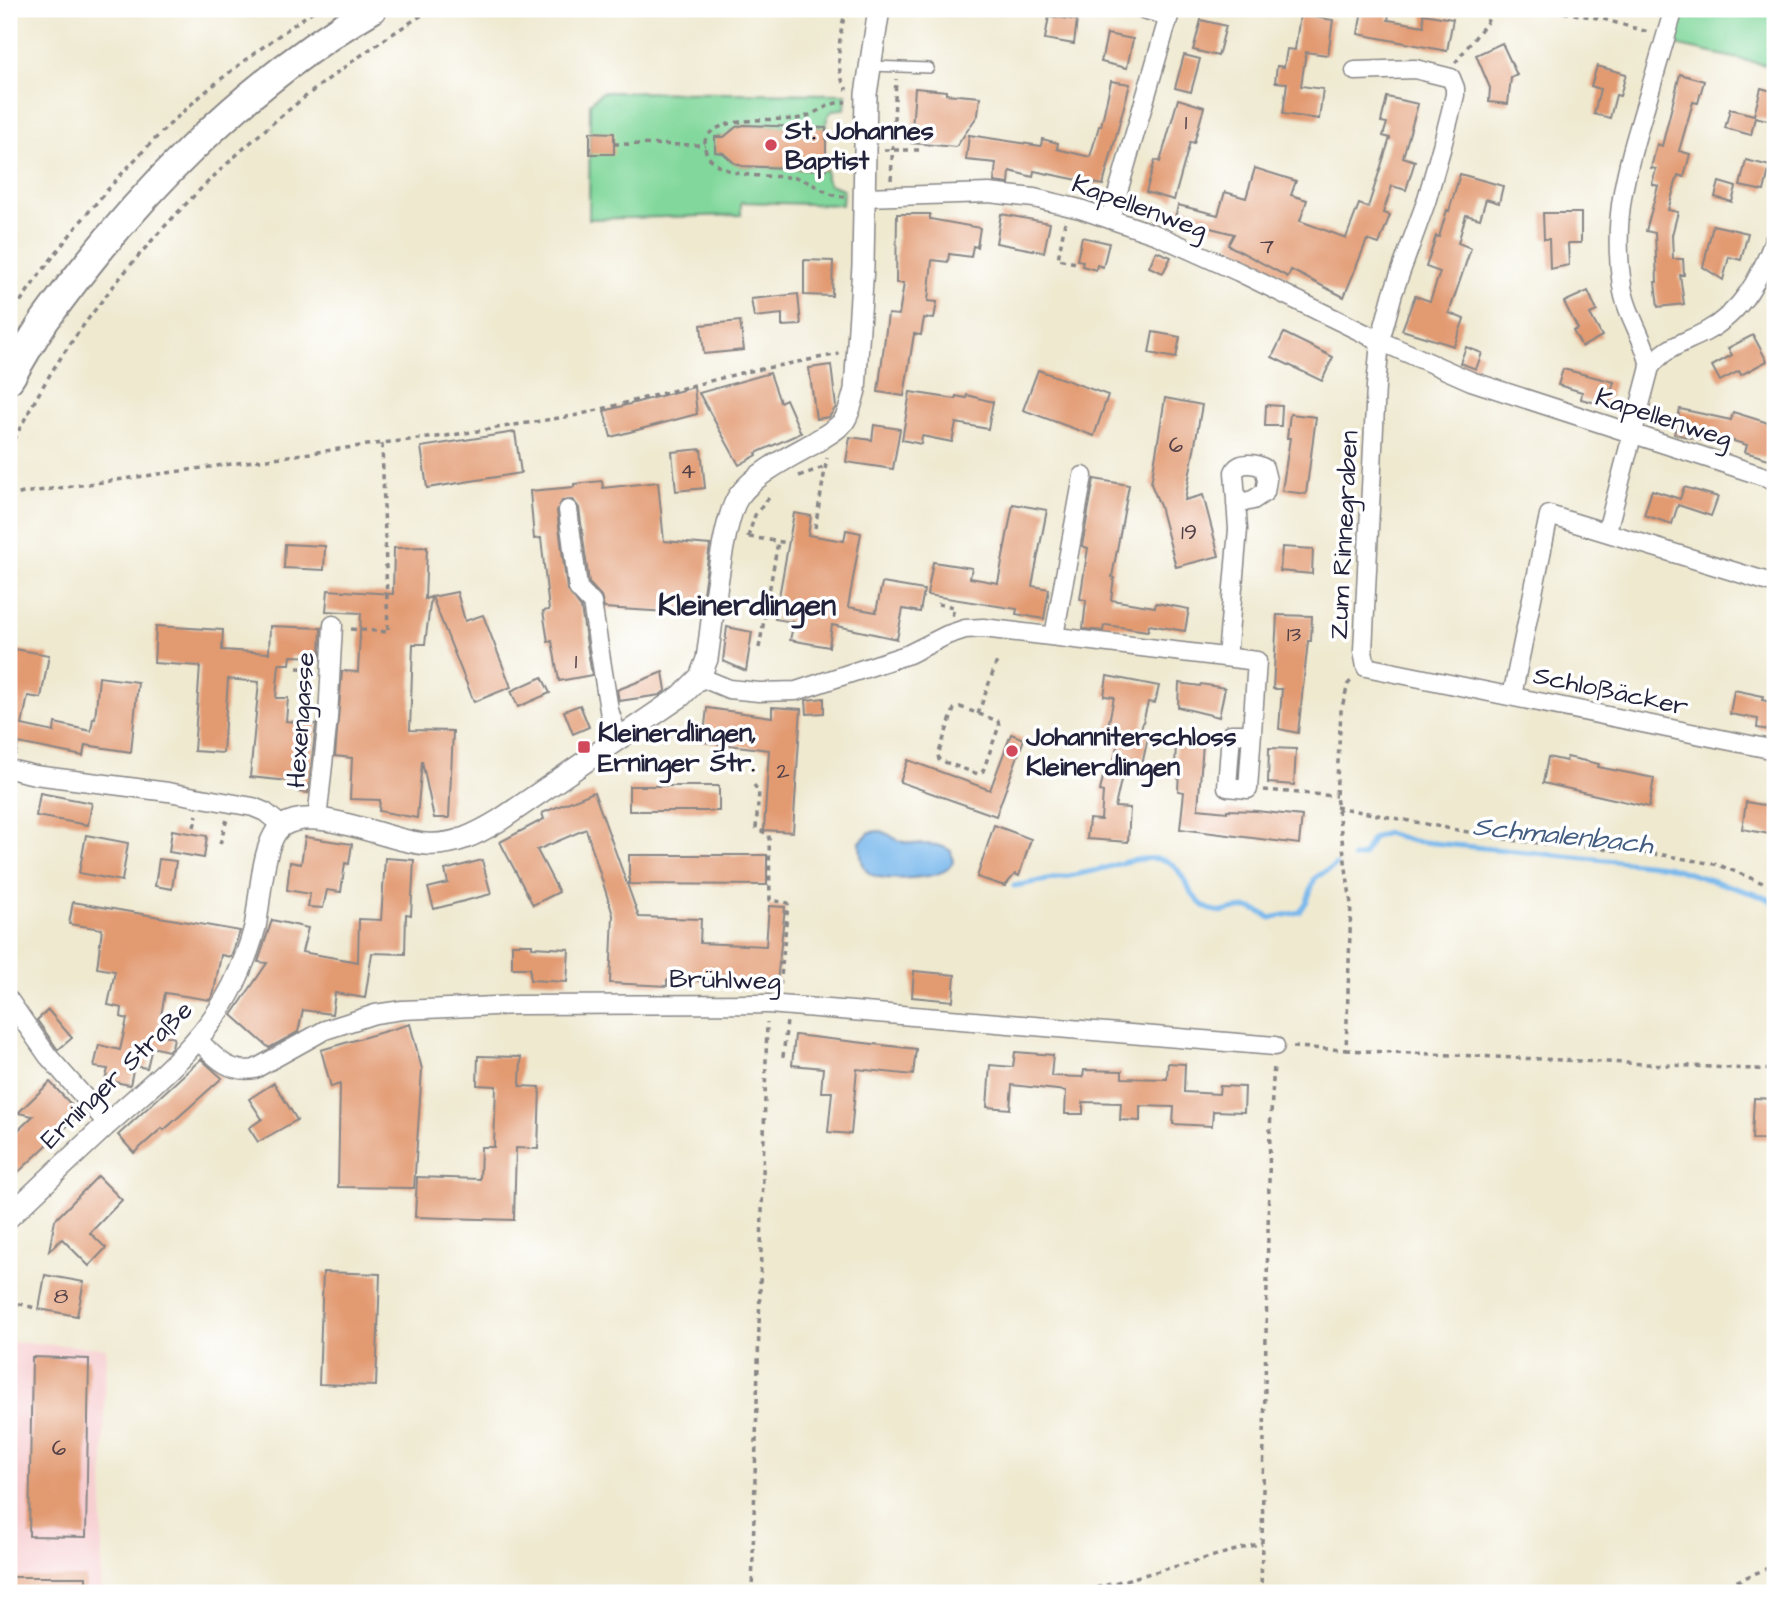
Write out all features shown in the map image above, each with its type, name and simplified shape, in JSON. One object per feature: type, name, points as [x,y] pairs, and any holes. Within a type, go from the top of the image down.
[{"type":"main road","points":[[9,379],[53,310],[113,233],[164,177],[258,91],[306,53],[372,9]]},
{"type":"street","points":[[9,769],[35,775],[231,802],[265,812],[282,826],[303,819],[317,820],[353,825],[427,844],[462,839],[482,831],[681,696],[701,677],[707,659],[729,562],[727,533],[738,498],[750,484],[844,421],[850,408],[855,390],[858,351],[865,99],[879,9]]},
{"type":"street","points":[[1110,219],[1170,13],[1143,9]]},
{"type":"street","points":[[1606,531],[1650,367],[1647,350],[1623,296],[1619,269],[1618,214],[1625,173],[1674,9]]},
{"type":"street","points":[[1355,71],[1415,69],[1445,76],[1454,82],[1455,95],[1426,202],[1393,293],[1380,341]]},
{"type":"street","name":"Kapellenweg","points":[[864,197],[989,192],[1034,198],[1110,219],[1157,235],[1471,381],[1775,480]]},
{"type":"street","points":[[1650,367],[1669,348],[1723,322],[1740,305],[1761,273],[1775,237]]},
{"type":"street","name":"Zum Rinnegraben","points":[[1380,341],[1363,651],[1366,667],[1511,696]]},
{"type":"street","points":[[1054,636],[1083,477]]},
{"type":"street","points":[[1227,657],[1238,529],[1236,504]]},
{"type":"street","points":[[568,510],[578,588],[592,603],[609,710],[618,738]]},
{"type":"street","name":"Schloßäcker","points":[[1775,584],[1549,515],[1511,696],[1775,750]]},
{"type":"street","name":"Hexengasse","points":[[317,820],[327,731],[333,626]]},
{"type":"street","points":[[701,677],[729,689],[759,692],[796,691],[909,654],[947,635],[965,629],[983,628],[1257,661],[1248,789]]},
{"type":"street","name":"Erninger Straße","points":[[9,1217],[137,1100],[214,1018],[247,953],[255,927],[270,845],[275,832],[282,826]]},
{"type":"street","points":[[9,1000],[48,1056],[108,1124]]},
{"type":"street","name":"Brühlweg","points":[[197,1039],[226,1066],[245,1071],[255,1069],[326,1030],[363,1017],[402,1010],[563,1004],[778,1005],[1275,1046]]},
{"type":"lane","points":[[869,66],[929,68]]},
{"type":"path","points":[[9,448],[61,358],[92,315],[152,240],[193,197],[317,86],[379,41],[432,9]]},
{"type":"path","points":[[846,9],[840,48],[841,78],[851,94],[865,99]]},
{"type":"path","points":[[1445,76],[1494,9]]},
{"type":"path","points":[[1544,9],[1603,19],[1665,37]]},
{"type":"path","points":[[890,196],[896,67]]},
{"type":"path","points":[[864,197],[836,197],[796,178],[732,172],[712,161],[707,155],[705,145],[707,137],[734,122],[798,119],[839,102],[865,99]]},
{"type":"path","points":[[614,144],[705,145]]},
{"type":"path","points":[[864,150],[920,150]]},
{"type":"path","points":[[1068,206],[1058,259],[1076,263]]},
{"type":"path","points":[[9,497],[166,471],[446,436],[578,415],[741,373],[858,351]]},
{"type":"path","points":[[816,528],[828,451],[823,437]]},
{"type":"path","points":[[333,626],[388,632],[382,443]]},
{"type":"path","points":[[796,478],[826,466]]},
{"type":"path","points":[[748,537],[755,515],[774,491]]},
{"type":"path","points":[[727,533],[788,544]]},
{"type":"path","points":[[760,648],[778,542]]},
{"type":"path","points":[[978,714],[997,661]]},
{"type":"path","points":[[1346,1050],[1351,904],[1336,807],[1340,711],[1348,684],[1366,667]]},
{"type":"path","points":[[960,707],[978,714],[998,721],[999,726],[983,771],[978,774],[939,760],[938,755],[954,709],[960,707]]},
{"type":"path","points":[[752,1593],[778,1005],[788,903],[770,900],[769,835],[756,828],[759,792],[754,785]]},
{"type":"path","points":[[1248,789],[1336,796]]},
{"type":"path","points":[[220,844],[231,802]]},
{"type":"path","points":[[1336,807],[1510,840],[1663,855],[1719,865],[1775,888]]},
{"type":"path","points":[[778,1005],[783,1057]]},
{"type":"path","points":[[1261,1593],[1270,1130],[1275,1046],[1775,1070]]},
{"type":"path","points":[[9,1301],[38,1309]]},
{"type":"path","points":[[1077,1593],[1262,1543]]},
{"type":"path","points":[[1709,1593],[1775,1565]]},
{"type":"shaded area","points":[[9,1342],[106,1348],[101,1593],[9,1593]]},
{"type":"green space","points":[[1684,9],[1775,9],[1775,67],[1675,45]]},
{"type":"green space","points":[[602,92],[846,94],[845,109],[830,113],[826,128],[744,125],[732,130],[726,137],[716,137],[715,152],[725,153],[730,160],[742,166],[826,170],[829,184],[843,189],[842,205],[741,202],[741,215],[589,219],[590,103]]},
{"type":"water","points":[[880,831],[906,843],[945,848],[951,851],[953,862],[946,870],[930,875],[896,879],[876,876],[869,873],[864,866],[860,842],[870,832]]},
{"type":"building","points":[[1362,10],[1389,15],[1388,20],[1424,26],[1423,14],[1453,19],[1447,51],[1358,34]]},
{"type":"building","points":[[1300,15],[1333,20],[1328,55],[1306,52],[1301,86],[1323,89],[1319,119],[1283,114],[1287,83],[1275,82],[1277,66],[1284,67],[1287,49],[1295,50]]},
{"type":"building","points":[[1049,16],[1077,20],[1074,44],[1045,39]]},
{"type":"building","points":[[1201,20],[1226,26],[1218,56],[1193,50]]},
{"type":"building","points":[[1107,34],[1133,39],[1127,68],[1101,62]]},
{"type":"building","points":[[1502,43],[1517,75],[1511,78],[1508,104],[1489,102],[1490,88],[1476,55]]},
{"type":"building","points":[[1184,55],[1200,59],[1191,92],[1175,88]]},
{"type":"building","points":[[1597,66],[1626,74],[1620,96],[1616,95],[1610,118],[1594,114],[1600,89],[1591,86]]},
{"type":"building","points":[[1680,74],[1704,81],[1698,103],[1693,102],[1679,151],[1690,154],[1684,177],[1678,175],[1668,210],[1678,212],[1672,235],[1673,259],[1683,259],[1684,275],[1680,275],[1684,304],[1658,307],[1655,233],[1646,231],[1658,186],[1652,184],[1656,169],[1651,168],[1657,144],[1662,146]]},
{"type":"building","points":[[1111,81],[1130,84],[1103,185],[1034,171],[1033,177],[1010,171],[1009,184],[994,182],[996,163],[966,160],[969,135],[1041,146],[1042,139],[1058,143],[1057,149],[1090,157],[1101,126]]},
{"type":"building","points":[[915,88],[980,97],[978,115],[956,147],[911,143]]},
{"type":"building","points":[[1761,88],[1775,92],[1775,122],[1755,117],[1751,135],[1725,128],[1730,109],[1754,115]]},
{"type":"building","points":[[1387,97],[1418,104],[1403,157],[1415,161],[1406,190],[1392,186],[1383,213],[1390,215],[1379,244],[1367,240],[1344,297],[1291,270],[1288,277],[1228,245],[1234,234],[1175,219],[1178,205],[1218,215],[1225,192],[1246,198],[1255,168],[1296,181],[1291,195],[1307,200],[1300,221],[1346,238],[1359,204],[1368,207],[1390,138],[1383,136],[1387,123],[1381,122]]},
{"type":"building","points":[[1178,99],[1204,107],[1194,143],[1190,142],[1174,200],[1146,192],[1155,160],[1160,162]]},
{"type":"building","name":"St. Johannes Baptist","points":[[736,127],[826,128],[826,170],[742,166],[723,153],[715,152],[715,137],[724,137]]},
{"type":"building","points":[[590,132],[614,133],[614,154],[590,154]]},
{"type":"building","points":[[1746,160],[1770,166],[1764,191],[1740,186]]},
{"type":"building","points":[[1460,174],[1503,186],[1499,203],[1486,199],[1480,219],[1466,215],[1458,243],[1471,248],[1449,313],[1464,319],[1454,346],[1402,330],[1415,296],[1430,301],[1440,272],[1426,267],[1436,236],[1439,237],[1447,210],[1449,211]]},
{"type":"building","points":[[1719,182],[1736,187],[1732,202],[1715,197]]},
{"type":"building","points":[[1543,213],[1581,213],[1581,243],[1568,243],[1569,265],[1550,269],[1549,239],[1544,239]]},
{"type":"building","points":[[897,214],[930,214],[930,219],[980,228],[977,247],[973,246],[971,257],[949,254],[948,262],[932,260],[928,301],[937,302],[934,319],[924,318],[921,335],[914,334],[904,396],[878,392],[888,314],[899,315],[904,283],[896,283]]},
{"type":"building","points":[[1001,214],[1050,223],[1044,252],[996,243]]},
{"type":"building","points":[[1713,225],[1748,233],[1741,260],[1729,257],[1723,280],[1703,267]]},
{"type":"building","points":[[1082,237],[1109,243],[1103,267],[1097,265],[1096,270],[1082,266],[1083,261],[1077,260]]},
{"type":"building","points":[[1156,251],[1171,257],[1163,273],[1149,267]]},
{"type":"building","points":[[804,260],[833,261],[832,296],[804,295]]},
{"type":"building","points":[[1588,291],[1597,311],[1590,314],[1602,336],[1582,347],[1573,331],[1578,329],[1564,302]]},
{"type":"building","points":[[798,294],[801,325],[782,326],[782,314],[754,317],[751,299]]},
{"type":"building","points":[[740,321],[744,350],[704,354],[701,325]]},
{"type":"building","points":[[1153,332],[1180,337],[1176,358],[1149,353]]},
{"type":"building","points":[[1284,333],[1333,357],[1322,381],[1272,357]]},
{"type":"building","points":[[1753,335],[1767,361],[1741,375],[1739,371],[1720,381],[1712,366],[1732,355],[1728,348]]},
{"type":"building","points":[[1466,347],[1482,353],[1476,369],[1460,363]]},
{"type":"building","points":[[831,365],[836,407],[829,417],[816,419],[809,368]]},
{"type":"building","points":[[1563,369],[1614,382],[1607,406],[1581,399],[1582,392],[1558,385]]},
{"type":"building","points":[[1038,370],[1108,395],[1094,436],[1023,410]]},
{"type":"building","points":[[770,373],[780,402],[786,399],[801,433],[756,453],[757,455],[739,465],[699,393]]},
{"type":"building","points":[[694,387],[697,414],[611,437],[604,411]]},
{"type":"building","points":[[910,392],[956,399],[956,396],[966,398],[967,395],[993,402],[988,429],[956,423],[952,442],[922,436],[921,444],[902,440]]},
{"type":"building","points":[[1165,398],[1202,405],[1185,500],[1203,495],[1219,556],[1176,567],[1160,506],[1151,484]]},
{"type":"building","points":[[1266,405],[1282,406],[1281,426],[1265,426]]},
{"type":"building","points":[[1680,409],[1731,420],[1733,412],[1775,425],[1772,460],[1745,452],[1747,445],[1703,432],[1701,440],[1674,434]]},
{"type":"building","points":[[1290,414],[1316,417],[1306,494],[1282,491],[1290,438],[1287,438]]},
{"type":"building","points":[[874,425],[900,429],[893,469],[846,462],[850,437],[872,440]]},
{"type":"building","points":[[515,432],[521,473],[427,488],[421,447]]},
{"type":"building","points":[[701,449],[705,488],[676,491],[672,452]]},
{"type":"building","points":[[1094,479],[1129,485],[1112,577],[1111,600],[1155,607],[1156,603],[1189,609],[1185,631],[1149,625],[1148,631],[1106,625],[1103,631],[1083,629],[1086,600],[1080,599],[1088,548],[1082,546]]},
{"type":"building","points":[[602,481],[603,488],[658,482],[664,541],[710,545],[700,614],[604,608],[601,596],[589,583],[579,508],[573,500],[562,501],[557,511],[567,589],[581,608],[592,675],[559,681],[543,611],[549,610],[541,538],[534,539],[530,491]]},
{"type":"building","points":[[1684,487],[1718,497],[1711,516],[1678,505],[1672,524],[1644,515],[1652,490],[1680,499]]},
{"type":"building","points":[[1013,504],[1047,510],[1032,586],[1049,589],[1044,619],[1016,614],[1017,609],[927,595],[933,562],[972,568],[970,578],[998,583]]},
{"type":"building","points":[[794,513],[811,516],[808,535],[844,541],[846,530],[861,533],[848,607],[876,612],[882,583],[924,590],[920,612],[903,609],[897,639],[832,625],[829,647],[790,640],[794,622],[775,619]]},
{"type":"building","points":[[285,544],[325,546],[324,570],[284,568]]},
{"type":"building","points":[[427,547],[425,599],[431,597],[425,644],[413,644],[410,730],[453,731],[449,818],[434,818],[422,761],[417,818],[379,811],[380,800],[350,799],[352,758],[335,756],[342,671],[358,672],[361,613],[326,611],[328,590],[393,594],[394,548]]},
{"type":"building","points":[[1282,547],[1313,549],[1312,574],[1280,571]]},
{"type":"building","points":[[457,592],[465,621],[483,615],[511,687],[474,702],[432,597]]},
{"type":"building","points":[[1277,615],[1312,616],[1298,733],[1279,729],[1282,689],[1273,689]]},
{"type":"building","points":[[156,626],[223,630],[222,650],[269,653],[270,626],[321,628],[320,657],[291,656],[290,664],[279,664],[276,698],[288,698],[286,721],[316,724],[308,793],[298,792],[299,782],[250,777],[259,682],[228,679],[223,753],[194,751],[200,666],[154,663]]},
{"type":"building","points":[[727,627],[752,632],[746,671],[723,661]]},
{"type":"building","points":[[9,648],[49,655],[41,698],[28,696],[22,725],[54,732],[55,723],[91,731],[93,718],[95,719],[99,677],[138,682],[131,752],[85,745],[83,756],[18,743],[16,754],[9,753]]},
{"type":"building","points":[[663,672],[666,690],[660,695],[619,701],[617,690]]},
{"type":"building","points":[[1107,676],[1159,686],[1155,703],[1148,702],[1141,730],[1149,732],[1141,770],[1113,765],[1120,734],[1107,732],[1114,697],[1104,696]]},
{"type":"building","points":[[542,677],[550,693],[518,707],[511,691]]},
{"type":"building","points":[[1179,683],[1225,688],[1219,717],[1178,707]]},
{"type":"building","points":[[1734,690],[1763,696],[1762,700],[1775,703],[1775,731],[1757,728],[1758,719],[1730,714]]},
{"type":"building","points":[[824,698],[824,713],[807,714],[806,700]]},
{"type":"building","points":[[580,705],[589,727],[573,734],[564,711]]},
{"type":"building","points":[[772,707],[801,709],[793,832],[764,830],[769,750],[703,742],[707,708],[772,717]]},
{"type":"building","name":"Johanniterschloss Kleinerdlingen","points":[[1011,734],[1024,739],[996,816],[900,782],[908,760],[990,790]]},
{"type":"building","points":[[1176,742],[1203,744],[1198,809],[1302,816],[1299,844],[1180,829],[1184,792],[1178,791],[1179,769],[1175,769]]},
{"type":"building","points":[[1269,748],[1296,749],[1294,785],[1268,783]]},
{"type":"building","points":[[1548,757],[1566,761],[1567,757],[1599,764],[1598,767],[1654,778],[1649,807],[1543,783]]},
{"type":"building","points":[[1105,768],[1123,771],[1115,807],[1130,808],[1128,842],[1087,839],[1089,819],[1101,820],[1103,792],[1100,791]]},
{"type":"building","points":[[629,786],[719,786],[719,811],[629,811]]},
{"type":"building","points":[[594,792],[639,917],[701,919],[700,943],[766,946],[769,906],[785,907],[777,982],[667,980],[667,986],[610,983],[613,915],[586,829],[537,850],[559,892],[533,905],[500,842],[544,819],[542,813]]},
{"type":"building","points":[[40,793],[92,803],[88,825],[36,816]]},
{"type":"building","points":[[1746,802],[1775,807],[1775,835],[1742,829]]},
{"type":"building","points":[[994,825],[1031,839],[1019,876],[1015,874],[1005,886],[977,877]]},
{"type":"building","points":[[172,830],[207,836],[204,858],[169,852]]},
{"type":"building","points":[[86,835],[128,843],[122,881],[79,873]]},
{"type":"building","points":[[305,837],[352,844],[349,864],[345,863],[341,892],[327,890],[323,908],[308,907],[310,894],[287,890],[290,862],[301,864]]},
{"type":"building","points":[[629,855],[767,855],[767,885],[629,884]]},
{"type":"building","points":[[385,858],[414,860],[411,915],[406,914],[405,954],[372,953],[365,998],[335,993],[332,1014],[303,1010],[298,1032],[269,1048],[232,1015],[267,963],[258,962],[272,920],[308,928],[302,952],[358,962],[359,919],[381,920]]},
{"type":"building","points":[[159,859],[176,861],[172,889],[155,886]]},
{"type":"building","points":[[482,860],[491,894],[434,909],[428,888],[448,883],[445,870]]},
{"type":"building","points":[[73,902],[240,931],[231,957],[221,955],[210,1000],[165,993],[158,1033],[174,1038],[172,1047],[168,1051],[152,1047],[147,1068],[134,1066],[130,1085],[105,1080],[108,1069],[94,1067],[99,1045],[120,1050],[127,1019],[121,1017],[122,1008],[108,1005],[115,971],[97,968],[102,929],[69,924]]},
{"type":"building","points":[[512,944],[569,949],[567,982],[530,980],[530,968],[512,968]]},
{"type":"building","points":[[914,971],[955,975],[953,1001],[912,997]]},
{"type":"building","points":[[48,1010],[72,1038],[58,1050],[37,1020]]},
{"type":"building","points":[[410,1024],[422,1069],[414,1188],[338,1187],[340,1084],[331,1087],[321,1050]]},
{"type":"building","points":[[795,1035],[916,1049],[913,1075],[857,1069],[851,1134],[828,1132],[832,1092],[821,1092],[823,1068],[792,1065]]},
{"type":"building","points":[[1015,1052],[1053,1055],[1051,1076],[1083,1077],[1084,1070],[1122,1071],[1122,1078],[1167,1079],[1168,1063],[1185,1064],[1184,1092],[1219,1094],[1220,1086],[1245,1087],[1244,1112],[1213,1111],[1212,1126],[1173,1124],[1174,1107],[1140,1106],[1140,1121],[1120,1120],[1121,1103],[1083,1102],[1083,1114],[1065,1114],[1066,1091],[1012,1085],[1010,1109],[987,1107],[990,1065],[1013,1067]]},
{"type":"building","points":[[478,1056],[521,1057],[520,1086],[540,1087],[538,1149],[516,1148],[514,1220],[415,1217],[417,1177],[480,1179],[481,1147],[494,1147],[496,1086],[477,1085]]},
{"type":"building","points":[[201,1059],[222,1078],[134,1153],[118,1135]]},
{"type":"building","points":[[50,1082],[80,1114],[9,1181],[9,1139],[33,1116],[18,1113]]},
{"type":"building","points":[[274,1083],[297,1120],[258,1142],[249,1128],[262,1119],[249,1099]]},
{"type":"building","points":[[1754,1098],[1775,1099],[1775,1140],[1752,1139]]},
{"type":"building","points":[[98,1176],[122,1200],[90,1233],[106,1248],[89,1266],[62,1239],[49,1251],[55,1220]]},
{"type":"building","points":[[323,1272],[380,1274],[376,1386],[319,1384]]},
{"type":"building","points":[[45,1275],[84,1282],[77,1316],[39,1309]]},
{"type":"building","points":[[32,1357],[89,1359],[86,1537],[29,1536]]},
{"type":"building","points":[[9,1577],[86,1577],[86,1593],[9,1593]]},
{"type":"waterway","name":"Schmalenbach","points":[[1353,858],[1363,856],[1373,838],[1386,833],[1413,841],[1666,866],[1767,898],[1775,905]]},
{"type":"waterway","name":"Schmalenbach","points":[[1014,886],[1130,861],[1159,859],[1177,868],[1196,899],[1209,909],[1223,912],[1250,909],[1270,918],[1300,912],[1315,878],[1336,865]]},
{"type":"place","name":"St. Johannes Baptist","points":[[771,145]]},
{"type":"place","name":"Kleinerdlingen, Erninger Str.","points":[[584,747]]},
{"type":"place","name":"Johanniterschloss Kleinerdlingen","points":[[1012,751]]},
{"type":"district","name":"Kleinerdlingen","points":[[747,605]]}]
